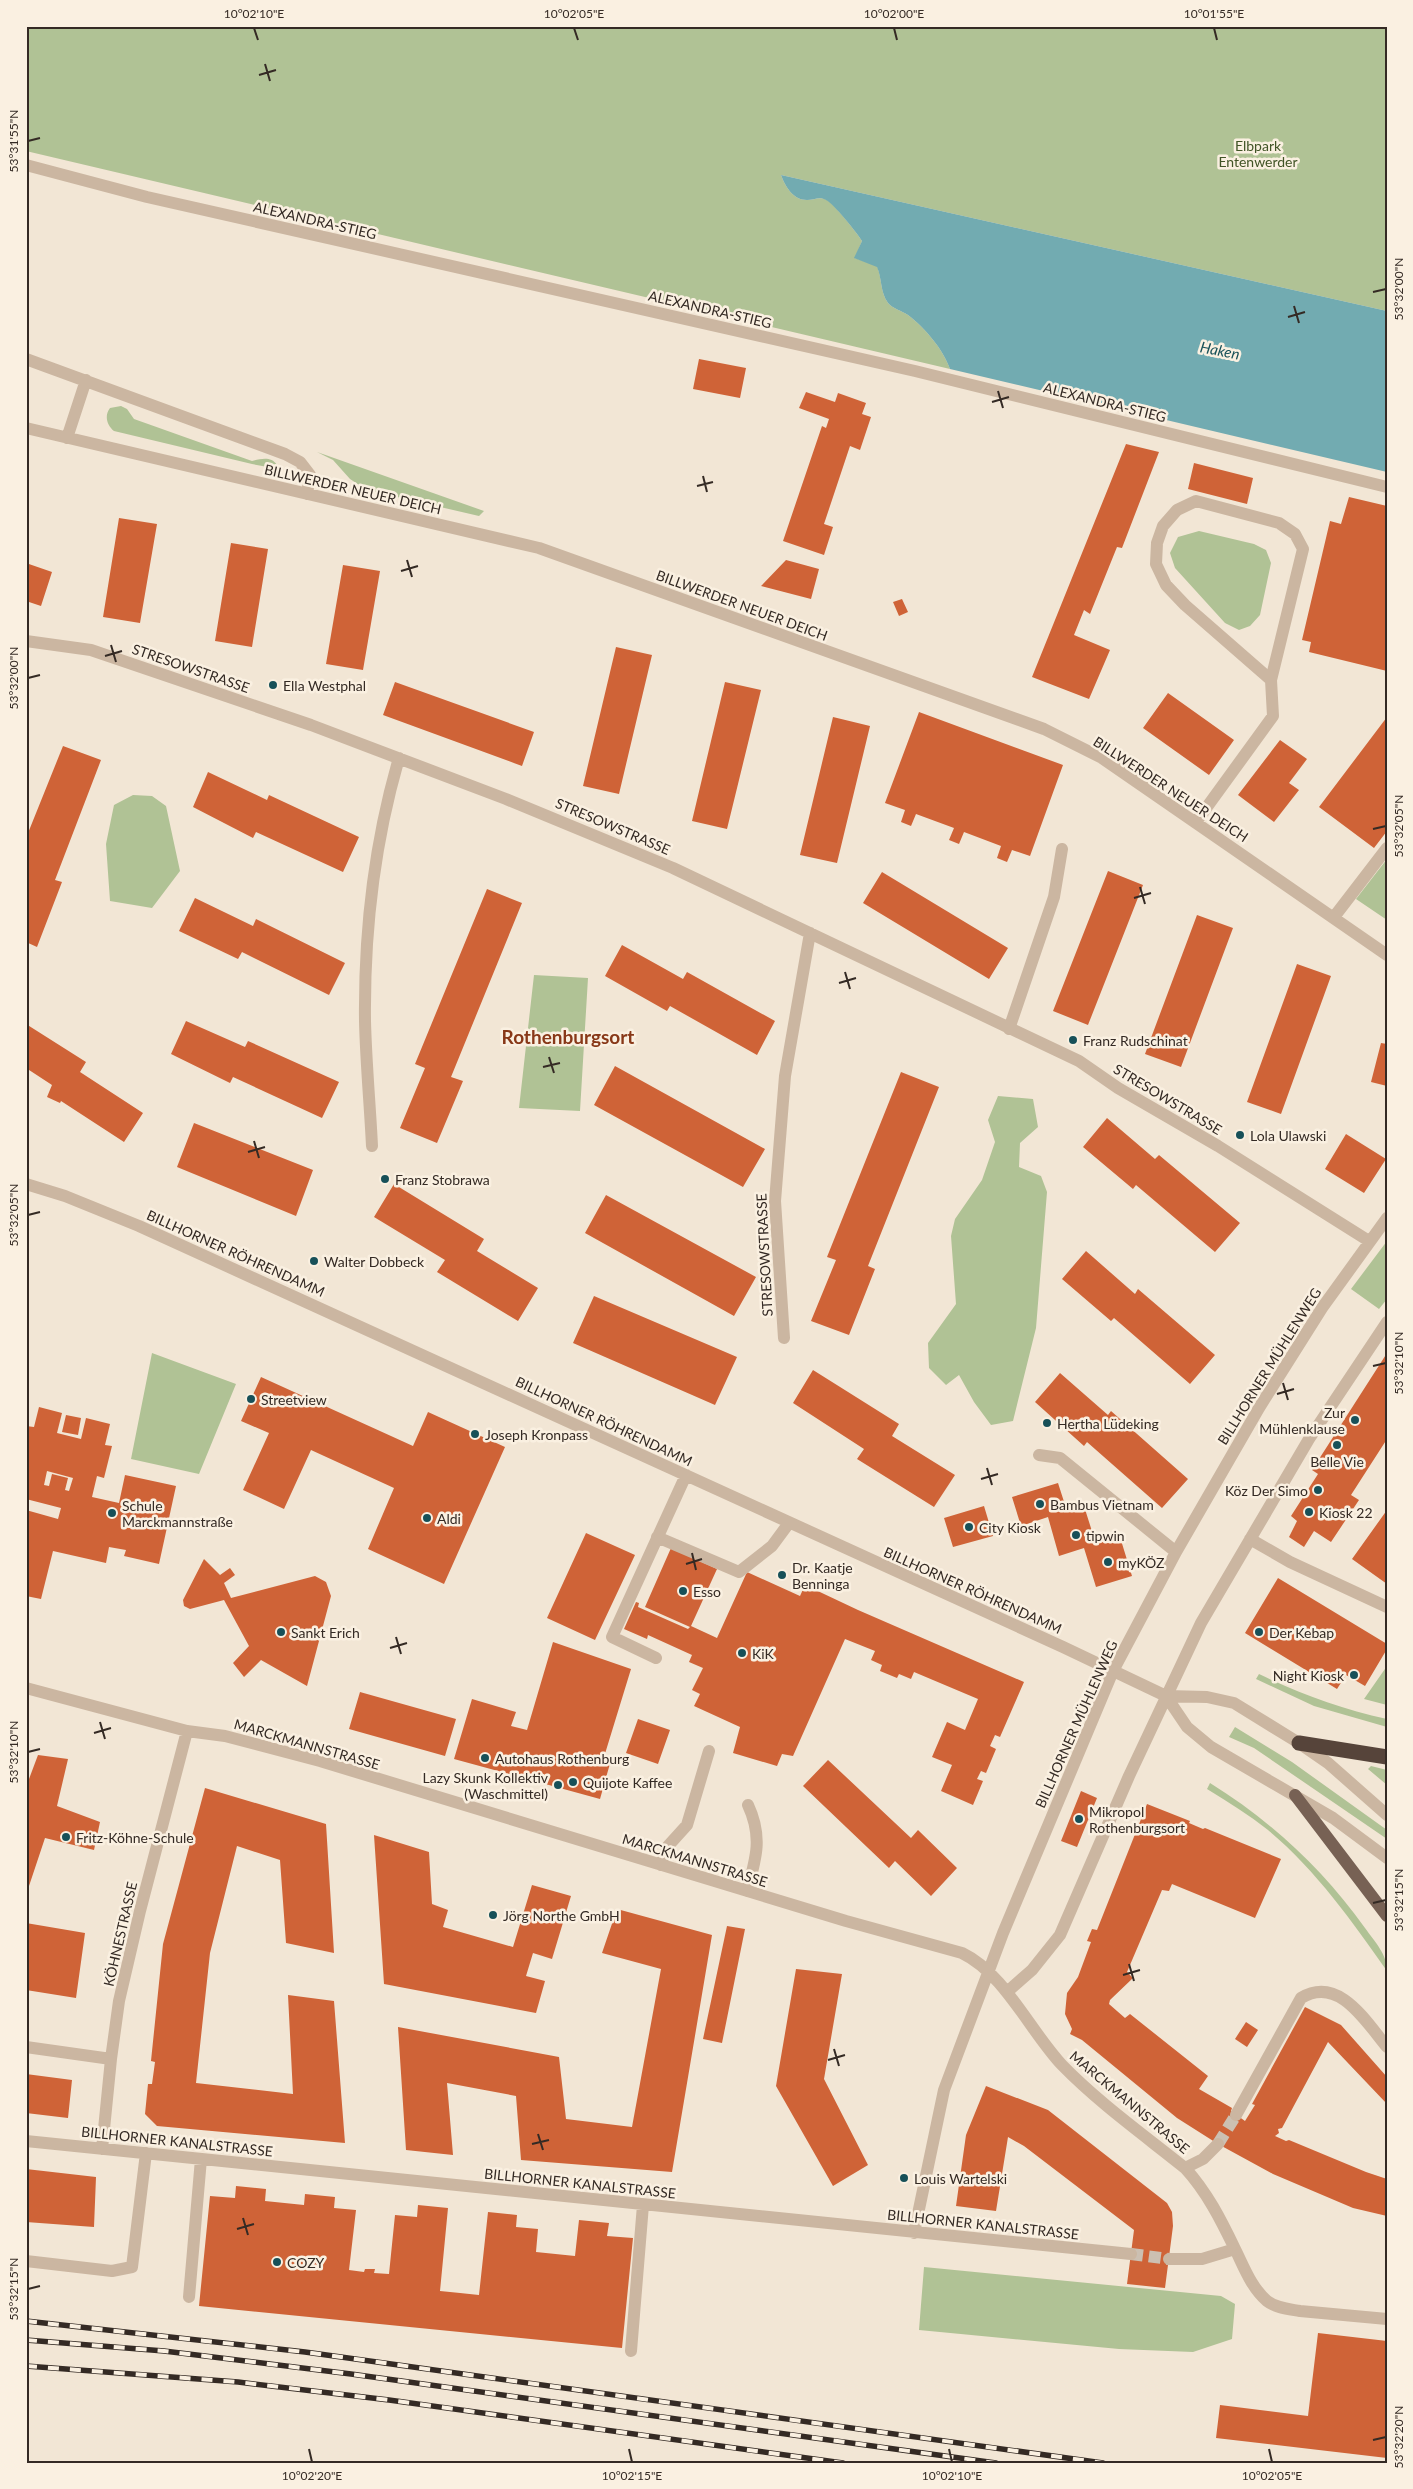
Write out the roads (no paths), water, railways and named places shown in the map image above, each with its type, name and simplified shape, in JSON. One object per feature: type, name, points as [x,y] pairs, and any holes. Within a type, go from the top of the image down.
[{"type":"highway","points":[[1299,1743],[1387,1757]]},
{"type":"main road","points":[[1295,1795],[1387,1916]]},
{"type":"street","name":"ALEXANDRA-STIEG","points":[[26,165],[147,197],[915,371],[1387,487]]},
{"type":"street","points":[[26,360],[86,380],[286,454],[300,462],[310,475],[307,494]]},
{"type":"street","points":[[67,438],[86,380]]},
{"type":"street","name":"BILLWERDER NEUER DEICH","points":[[26,428],[539,548],[1044,729],[1102,758],[1387,955]]},
{"type":"street","points":[[1196,822],[1272,716],[1271,680],[1303,549],[1294,534],[1279,523],[1196,501],[1176,510],[1163,526],[1157,542],[1156,564],[1166,585],[1184,605],[1271,680]]},
{"type":"street","name":"STRESOWSTRASSE","points":[[26,641],[91,650],[311,725],[506,799],[674,868],[1079,1061],[1118,1088],[1218,1146],[1369,1241]]},
{"type":"street","points":[[372,1146],[365,1022],[367,955],[372,888],[386,804],[399,758]]},
{"type":"street","points":[[1334,917],[1387,848]]},
{"type":"street","points":[[1009,1029],[1054,897],[1062,849]]},
{"type":"street","name":"STRESOWSTRASSE","points":[[784,1338],[775,1201],[785,1076],[810,933]]},
{"type":"street","name":"BILLHORNER RÖHRENDAMM","points":[[26,1184],[65,1196],[139,1226],[1166,1696],[1207,1697],[1234,1703],[1299,1743],[1343,1774],[1387,1814]]},
{"type":"street","name":"BILLHORNER MÜHLENWEG","points":[[914,2233],[944,2090],[988,1971],[1113,1671],[1176,1552],[1289,1359],[1369,1241],[1387,1218]]},
{"type":"street","points":[[1007,1992],[1032,1970],[1060,1935],[1166,1696],[1201,1623],[1309,1438],[1387,1322]]},
{"type":"street","points":[[1039,1455],[1060,1458],[1176,1552]]},
{"type":"street","points":[[656,1658],[612,1637],[686,1475]]},
{"type":"street","points":[[657,1537],[739,1572],[772,1546],[789,1522]]},
{"type":"street","points":[[1250,1539],[1290,1562],[1387,1607]]},
{"type":"street","name":"MARCKMANNSTRASSE","points":[[26,1688],[188,1731],[225,1736],[320,1761],[747,1891],[962,1953],[974,1959],[988,1971],[1007,1992],[1031,2029],[1062,2065],[1091,2092],[1185,2168],[1210,2200],[1235,2249]]},
{"type":"street","points":[[1166,1696],[1187,1727],[1211,1747],[1333,1818],[1387,1858]]},
{"type":"street","name":"KÖHNESTRASSE","points":[[102,2149],[111,2058],[120,2001],[140,1911],[188,1731]]},
{"type":"street","points":[[661,1865],[668,1846],[687,1826],[709,1751]]},
{"type":"street","points":[[747,1891],[758,1843],[755,1819],[748,1805]]},
{"type":"street","points":[[1236,2115],[1301,1998],[1307,1994],[1326,1991],[1343,1997],[1387,2046]]},
{"type":"street","points":[[26,2047],[111,2058]]},
{"type":"street","name":"BILLHORNER KANALSTRASSE","points":[[26,2141],[1131,2254]]},
{"type":"street","points":[[1185,2168],[1203,2159],[1218,2144]]},
{"type":"street","points":[[26,2261],[112,2271],[132,2266],[146,2153]]},
{"type":"street","points":[[189,2298],[201,2159]]},
{"type":"street","points":[[630,2351],[643,2205]]},
{"type":"street","points":[[1169,2259],[1202,2259],[1235,2249],[1249,2279],[1273,2305],[1300,2311],[1387,2319]]},
{"type":"water","name":"Haken","points":[[781,175],[1387,311],[1387,472],[950,369],[943,354],[921,326],[885,299],[877,267],[854,258],[862,241],[840,213],[824,199],[807,200],[798,198],[787,188]]},
{"type":"tunnel","points":[[1218,2144],[1236,2115]]},
{"type":"tunnel","points":[[1131,2254],[1169,2259]]},
{"type":"railway","points":[[26,2321],[305,2352],[1103,2463]]},
{"type":"railway","points":[[26,2340],[164,2351],[351,2374],[996,2463]]},
{"type":"railway","points":[[26,2366],[238,2382],[389,2400],[843,2463]]},
{"type":"place","name":"Ella Westphal","points":[[273,685]]},
{"type":"place","name":"Franz Rudschinat","points":[[1073,1040]]},
{"type":"place","name":"Lola Ulawski","points":[[1240,1135]]},
{"type":"place","name":"Franz Stobrawa","points":[[385,1179]]},
{"type":"place","name":"Walter Dobbeck","points":[[314,1261]]},
{"type":"place","name":"Streetview","points":[[251,1399]]},
{"type":"place","name":"Zur Mühlenklause","points":[[1355,1420]]},
{"type":"place","name":"Hertha Lüdeking","points":[[1047,1423]]},
{"type":"place","name":"Joseph Kronpass","points":[[475,1434]]},
{"type":"place","name":"Belle Vie","points":[[1337,1445]]},
{"type":"place","name":"Köz Der Simo","points":[[1318,1490]]},
{"type":"place","name":"Bambus Vietnam","points":[[1040,1504]]},
{"type":"place","name":"Kiosk 22","points":[[1309,1512]]},
{"type":"place","name":"Schule Marckmannstraße","points":[[112,1513]]},
{"type":"place","name":"Aldi","points":[[427,1518]]},
{"type":"place","name":"City Kiosk","points":[[969,1527]]},
{"type":"place","name":"tipwin","points":[[1076,1535]]},
{"type":"place","name":"myKÖZ","points":[[1108,1562]]},
{"type":"place","name":"Dr. Kaatje Benninga","points":[[782,1575]]},
{"type":"place","name":"Esso","points":[[683,1591]]},
{"type":"place","name":"Sankt Erich","points":[[281,1632]]},
{"type":"place","name":"Der Kebap","points":[[1259,1632]]},
{"type":"place","name":"KiK","points":[[742,1653]]},
{"type":"place","name":"Night Kiosk","points":[[1354,1675]]},
{"type":"place","name":"Autohaus Rothenburg","points":[[485,1758]]},
{"type":"place","name":"Quijote Kaffee","points":[[573,1782]]},
{"type":"place","name":"Lazy Skunk Kollektiv (Waschmittel)","points":[[558,1785]]},
{"type":"place","name":"Mikropol Rothenburgsort","points":[[1079,1819]]},
{"type":"place","name":"Fritz-Köhne-Schule","points":[[66,1837]]},
{"type":"place","name":"Jörg Northe GmbH","points":[[493,1915]]},
{"type":"place","name":"Louis Wartelski","points":[[904,2178]]},
{"type":"place","name":"COZY","points":[[277,2262]]},
{"type":"district","name":"Rothenburgsort","points":[[568,1036]]},
{"type":"park label","name":"Elbpark Entenwerder","points":[[1258,154]]}]
